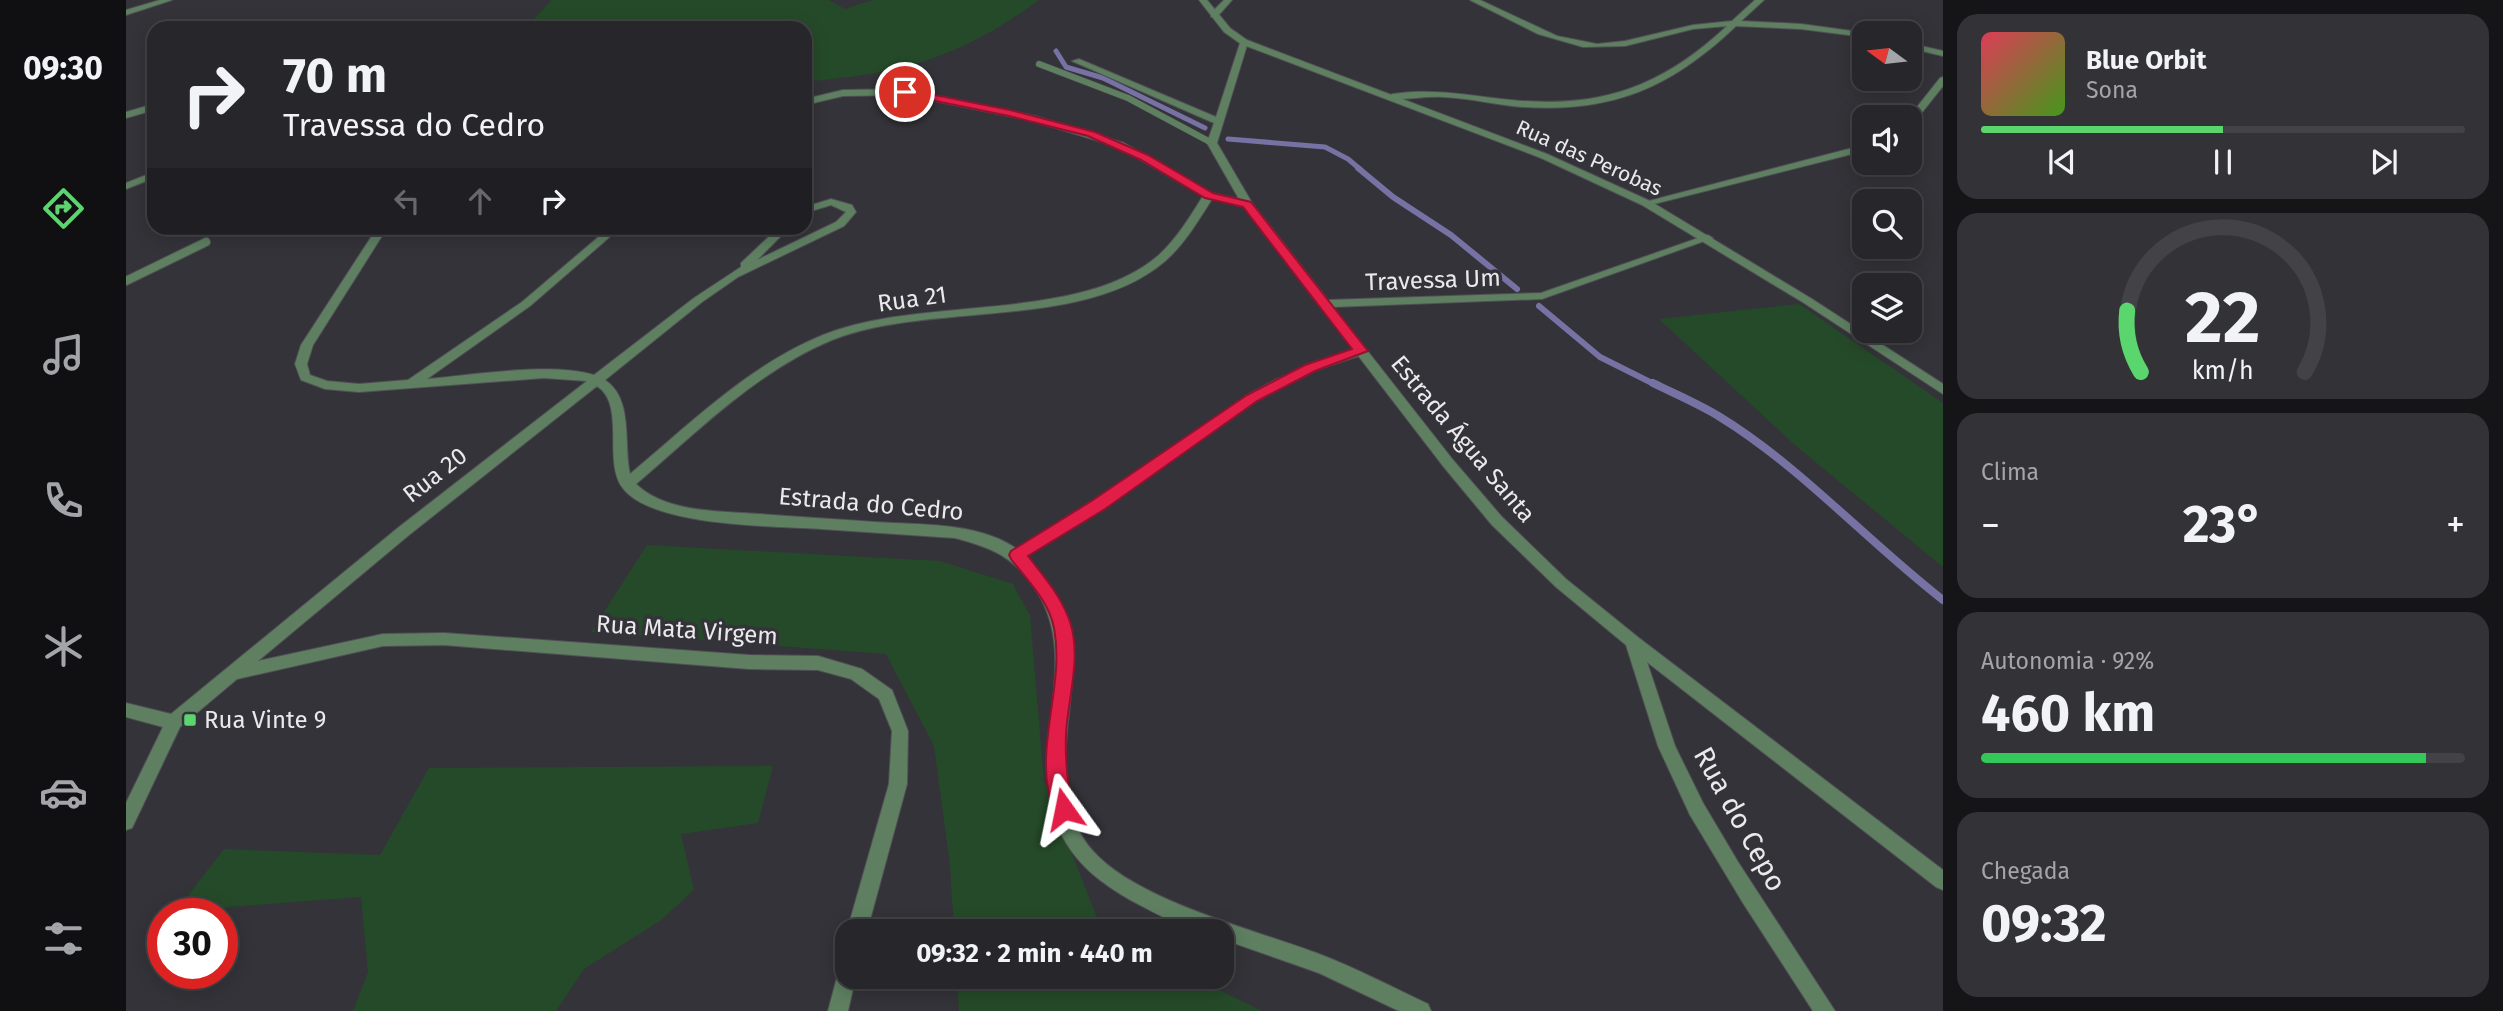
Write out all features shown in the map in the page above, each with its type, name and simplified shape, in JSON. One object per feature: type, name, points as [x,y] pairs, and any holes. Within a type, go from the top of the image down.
[{"type":"street","points":[[126,13],[168,0]]},
{"type":"street","name":"Rua das Perobas","points":[[1203,0],[1214,15],[1244,42],[1544,156],[1646,203],[1708,238],[1943,390]]},
{"type":"street","points":[[1214,15],[1228,0]]},
{"type":"street","points":[[1394,97],[1418,92],[1438,92],[1525,104],[1569,104],[1600,100],[1667,77],[1689,63],[1760,0]]},
{"type":"street","points":[[1480,1],[1542,33],[1594,46],[1624,45],[1691,28],[1732,24],[1852,33]]},
{"type":"street","points":[[1213,143],[1244,42]]},
{"type":"street","points":[[1922,48],[1943,54]]},
{"type":"street","points":[[1076,61],[1219,122]]},
{"type":"street","points":[[1922,107],[1943,80]]},
{"type":"street","points":[[812,100],[843,93],[876,90],[936,96],[1010,113],[1091,134],[1121,145],[1209,195],[1247,204]]},
{"type":"street","points":[[126,115],[147,109]]},
{"type":"street","name":"Estrada Água Santa","points":[[1213,143],[1247,204],[1497,521],[1561,583],[1633,642],[1943,881]]},
{"type":"street","points":[[1646,203],[1852,151]]},
{"type":"street","points":[[126,187],[147,178]]},
{"type":"street","name":"Rua 21","points":[[627,484],[785,359],[827,338],[877,324],[1066,300],[1119,285],[1153,266],[1177,244],[1209,195]]},
{"type":"street","name":"Rua 20","points":[[734,275],[839,224],[851,212],[848,207],[831,202],[812,208]]},
{"type":"street","points":[[378,235],[307,345],[301,364],[305,377],[325,385],[359,388],[544,374],[571,373],[597,378],[609,387],[616,402],[620,460],[627,484]]},
{"type":"street","points":[[409,386],[526,304],[607,235]]},
{"type":"street","name":"Rua 20","points":[[174,722],[404,531],[597,378],[734,275],[777,235]]},
{"type":"street","name":"Travessa Um","points":[[1325,304],[1542,296],[1708,238]]},
{"type":"street","name":"Estrada do Cedro","points":[[627,484],[644,498],[697,513],[955,533],[990,541],[1017,555],[1052,600],[1063,627],[1065,664],[1057,734],[1056,783],[1071,835],[1096,869],[1137,896],[1321,965],[1421,1011]]},
{"type":"street","name":"Rua Mata Virgem","points":[[235,673],[383,640],[444,639],[749,662],[818,663],[856,674],[886,695],[900,731],[898,784],[860,919]]},
{"type":"street","name":"Rua do Cepo","points":[[1633,642],[1656,715],[1680,778],[1731,868],[1825,1011]]},
{"type":"street","points":[[126,709],[174,722],[126,822]]},
{"type":"street","points":[[838,1011],[843,989]]},
{"type":"lane","points":[[1039,64],[1142,102],[1213,143]]},
{"type":"lane","points":[[126,281],[206,242]]},
{"type":"lane","points":[[1017,555],[1099,505],[1252,398],[1310,368],[1361,351]]},
{"type":"green space","points":[[552,0],[828,0],[845,9],[873,0],[1039,0],[982,36],[928,60],[871,74],[812,81],[812,21],[532,21]]},
{"type":"green space","points":[[1799,304],[1852,343],[1943,403],[1943,567],[1796,446],[1659,319]]},
{"type":"green space","points":[[647,545],[940,561],[1013,584],[1030,616],[1044,781],[1097,919],[953,919],[950,865],[934,746],[886,654],[591,632]]},
{"type":"green space","points":[[773,766],[758,823],[681,834],[694,890],[661,920],[584,969],[556,1011],[353,1011],[368,972],[361,897],[238,906],[238,898],[186,898],[224,849],[380,855],[429,768]]},
{"type":"green space","points":[[958,989],[1217,989],[1262,1011],[959,1011]]},
{"type":"waterway","points":[[1056,51],[1066,67],[1103,78],[1205,128]]},
{"type":"waterway","points":[[1228,139],[1325,147],[1348,159],[1361,170]]},
{"type":"waterway","points":[[1358,168],[1393,197],[1451,235],[1517,289]]},
{"type":"waterway","points":[[1539,306],[1600,357],[1656,385]]},
{"type":"waterway","points":[[1653,383],[1712,412],[1778,458],[1943,600]]},
{"type":"place","name":"Rua Vinte 9","points":[[190,720]]},
{"type":"route","points":[[905,92],[936,96],[1091,134],[1121,145],[1209,195],[1247,204],[1361,351],[1310,368],[1252,398],[1099,505],[1017,555],[1052,600],[1063,627],[1065,664],[1057,734],[1056,783],[1064,809]]}]
